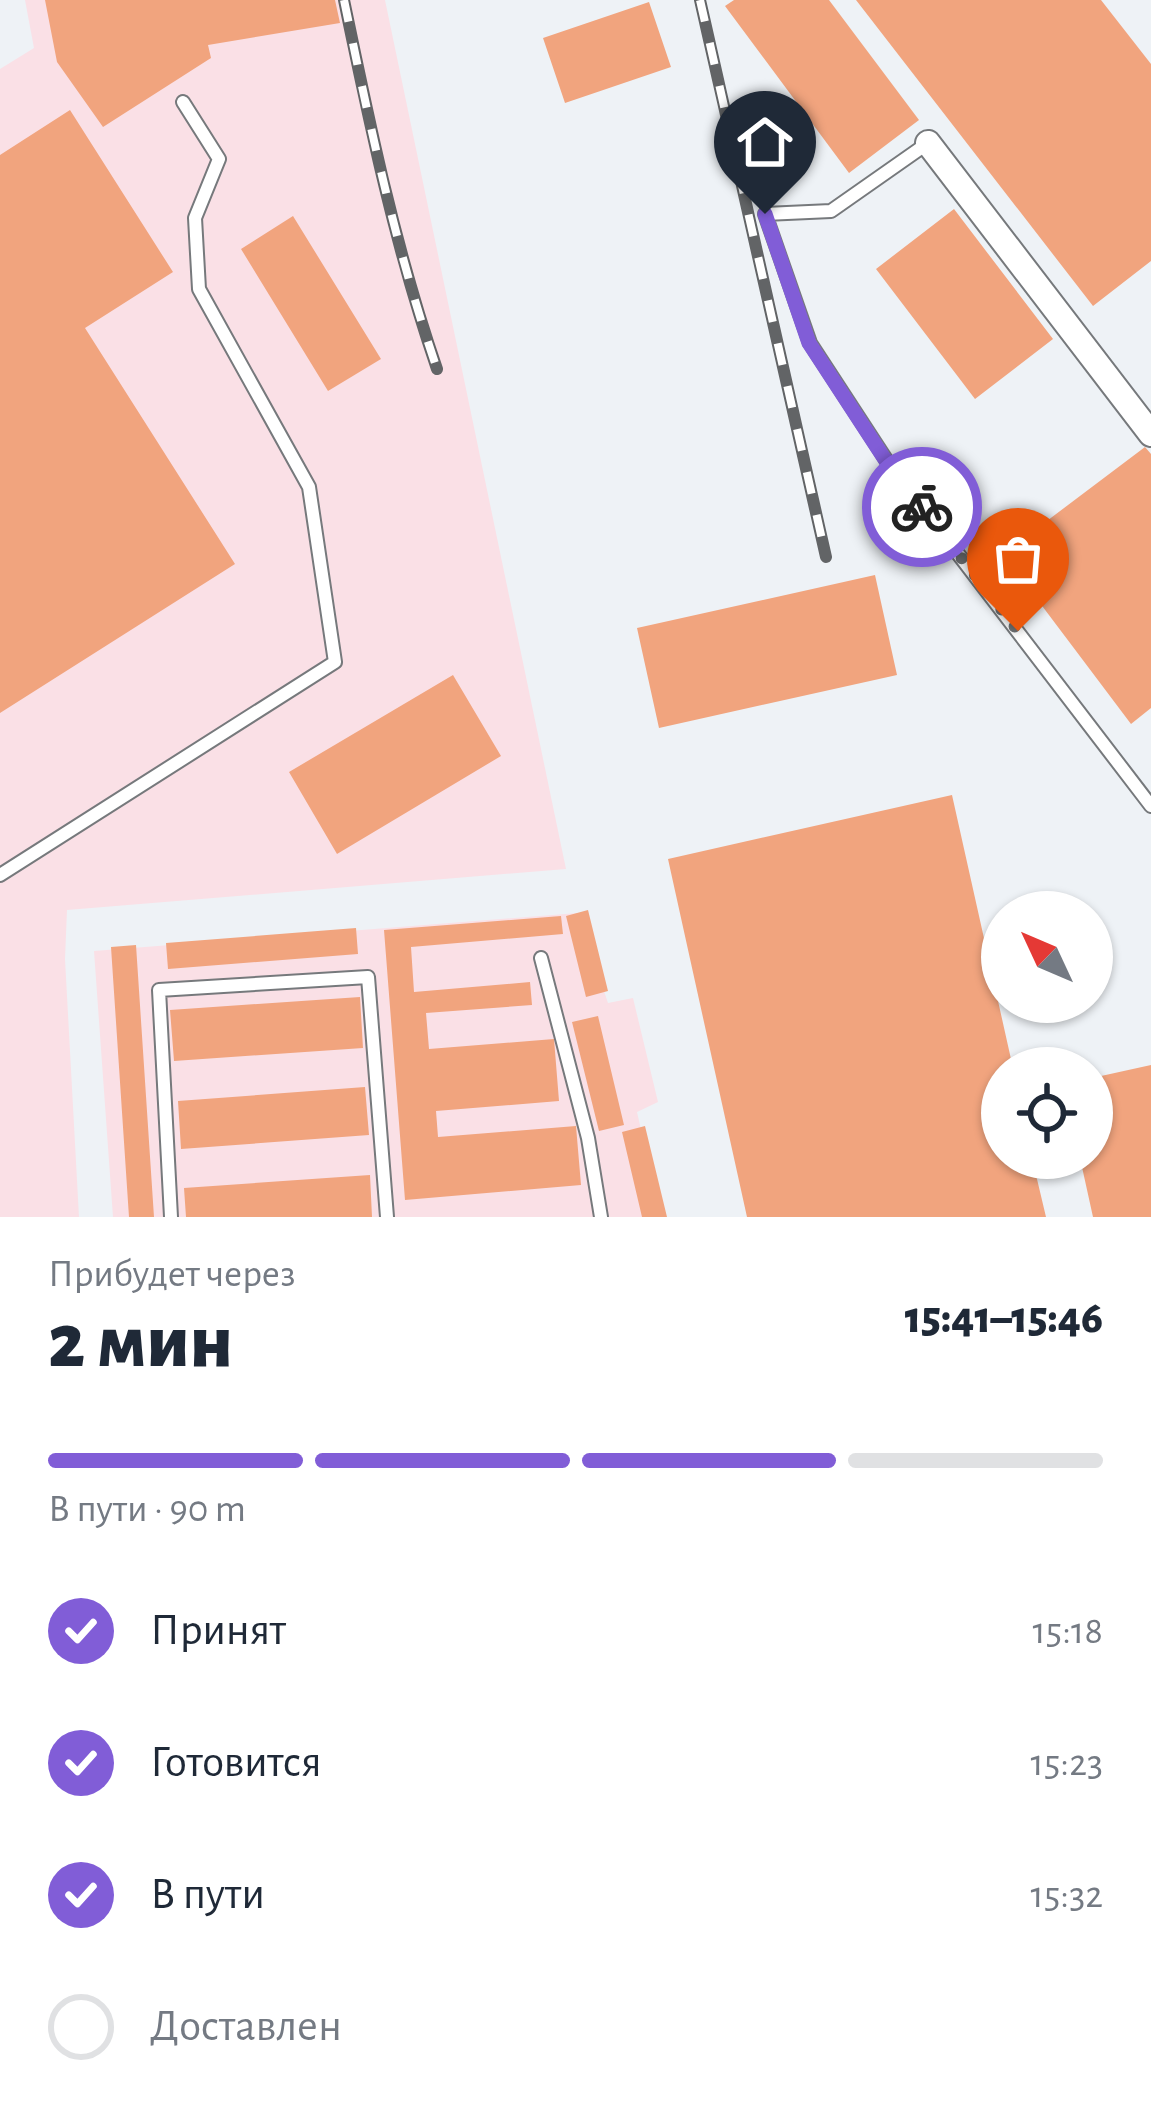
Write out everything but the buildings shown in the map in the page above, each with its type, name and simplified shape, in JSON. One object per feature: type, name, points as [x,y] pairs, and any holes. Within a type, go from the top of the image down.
[{"type":"street","points":[[928,143],[1151,434]]},
{"type":"lane","points":[[0,875],[335,662],[309,487],[199,289],[195,218],[219,159],[183,102]]},
{"type":"lane","points":[[928,143],[831,212],[765,214],[772,236],[809,343],[886,461],[1151,806]]},
{"type":"lane","points":[[541,958],[588,1138],[601,1217]]},
{"type":"lane","points":[[171,1217],[159,990],[368,977],[387,1217]]},
{"type":"shaded area","points":[[25,0],[385,0],[566,869],[67,910],[65,959],[79,1217],[0,1217],[0,69],[34,48]]},
{"type":"shaded area","points":[[578,913],[608,1003],[633,998],[658,1102],[637,1112],[661,1217],[113,1217],[94,951]]},
{"type":"railway","points":[[344,0],[396,232],[437,369]]},
{"type":"railway","points":[[700,0],[826,557]]},
{"type":"way so far","points":[[922,507],[1018,631]]},
{"type":"route","points":[[765,214],[809,343],[922,507]]}]
